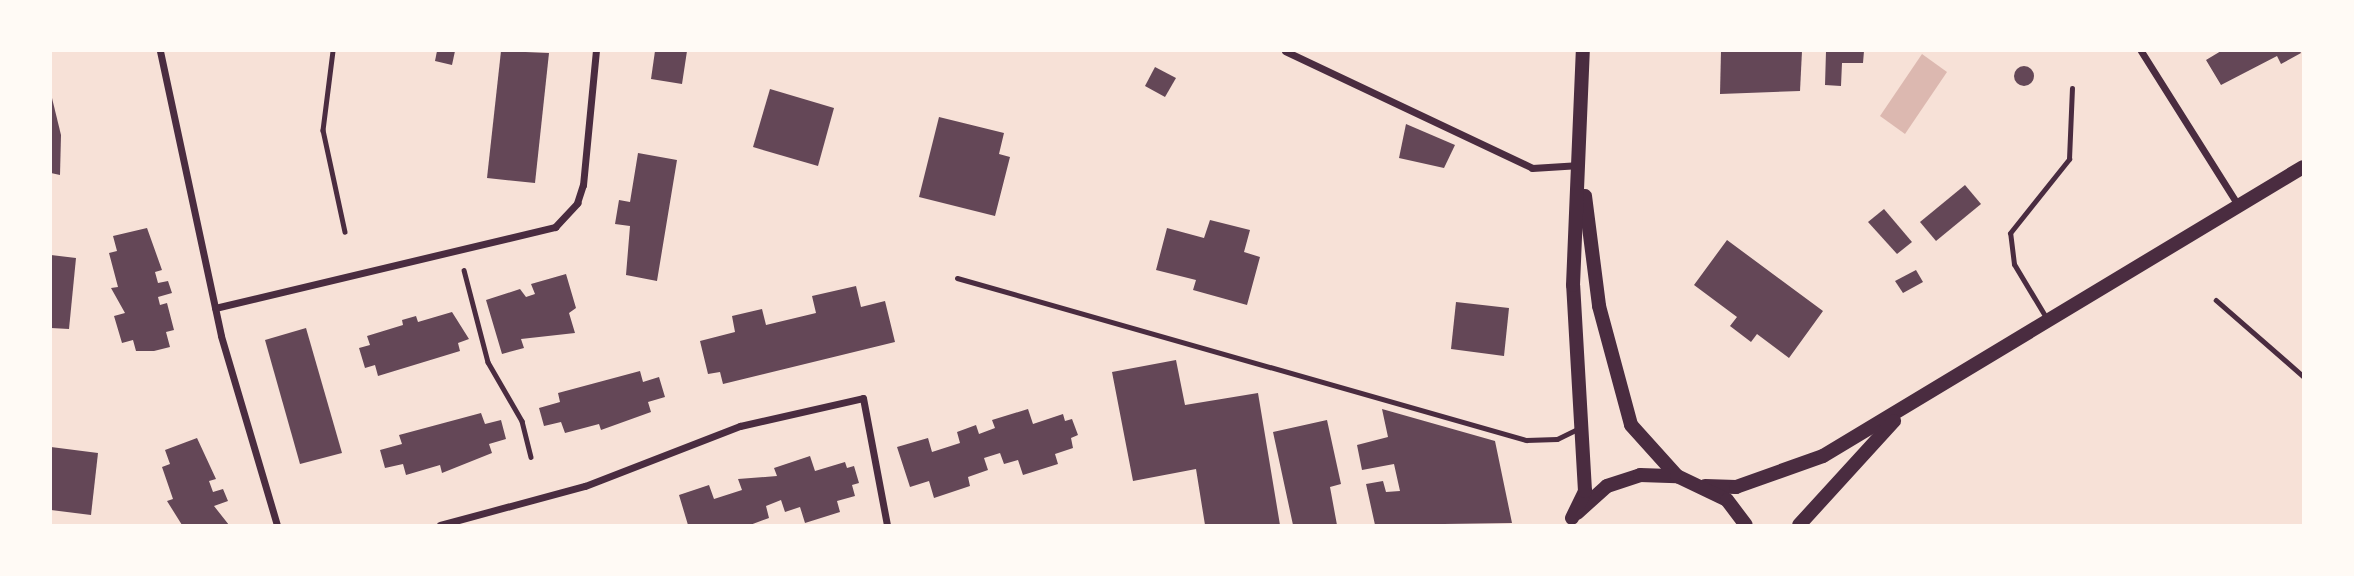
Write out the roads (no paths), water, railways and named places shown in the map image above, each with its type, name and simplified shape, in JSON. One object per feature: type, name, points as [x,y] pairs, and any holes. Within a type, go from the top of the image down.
[{"type":"main road","points":[[1570,521],[1585,491],[1573,285],[1581,165],[1583,51]]},
{"type":"main road","points":[[1581,165],[1599,306],[1631,425],[1677,476]]},
{"type":"main road","points":[[1570,521],[1607,486],[1640,475],[1677,476],[1704,486],[1736,487],[1790,471],[1909,405],[2047,319],[2303,167]]},
{"type":"main road","points":[[1799,525],[1909,405]]},
{"type":"main road","points":[[1704,486],[1746,525]]},
{"type":"street","points":[[160,51],[215,308],[277,525]]},
{"type":"street","points":[[215,308],[555,227],[577,204],[583,185],[596,51]]},
{"type":"street","points":[[1285,51],[1532,168],[1581,165]]},
{"type":"street","points":[[2141,51],[2238,205]]},
{"type":"street","points":[[440,525],[584,486],[740,426],[863,398],[887,525]]},
{"type":"lane","points":[[2047,319],[2014,264],[2010,233],[2069,159],[2072,88]]},
{"type":"lane","points":[[957,278],[1527,440],[1557,439],[1583,427]]}]
